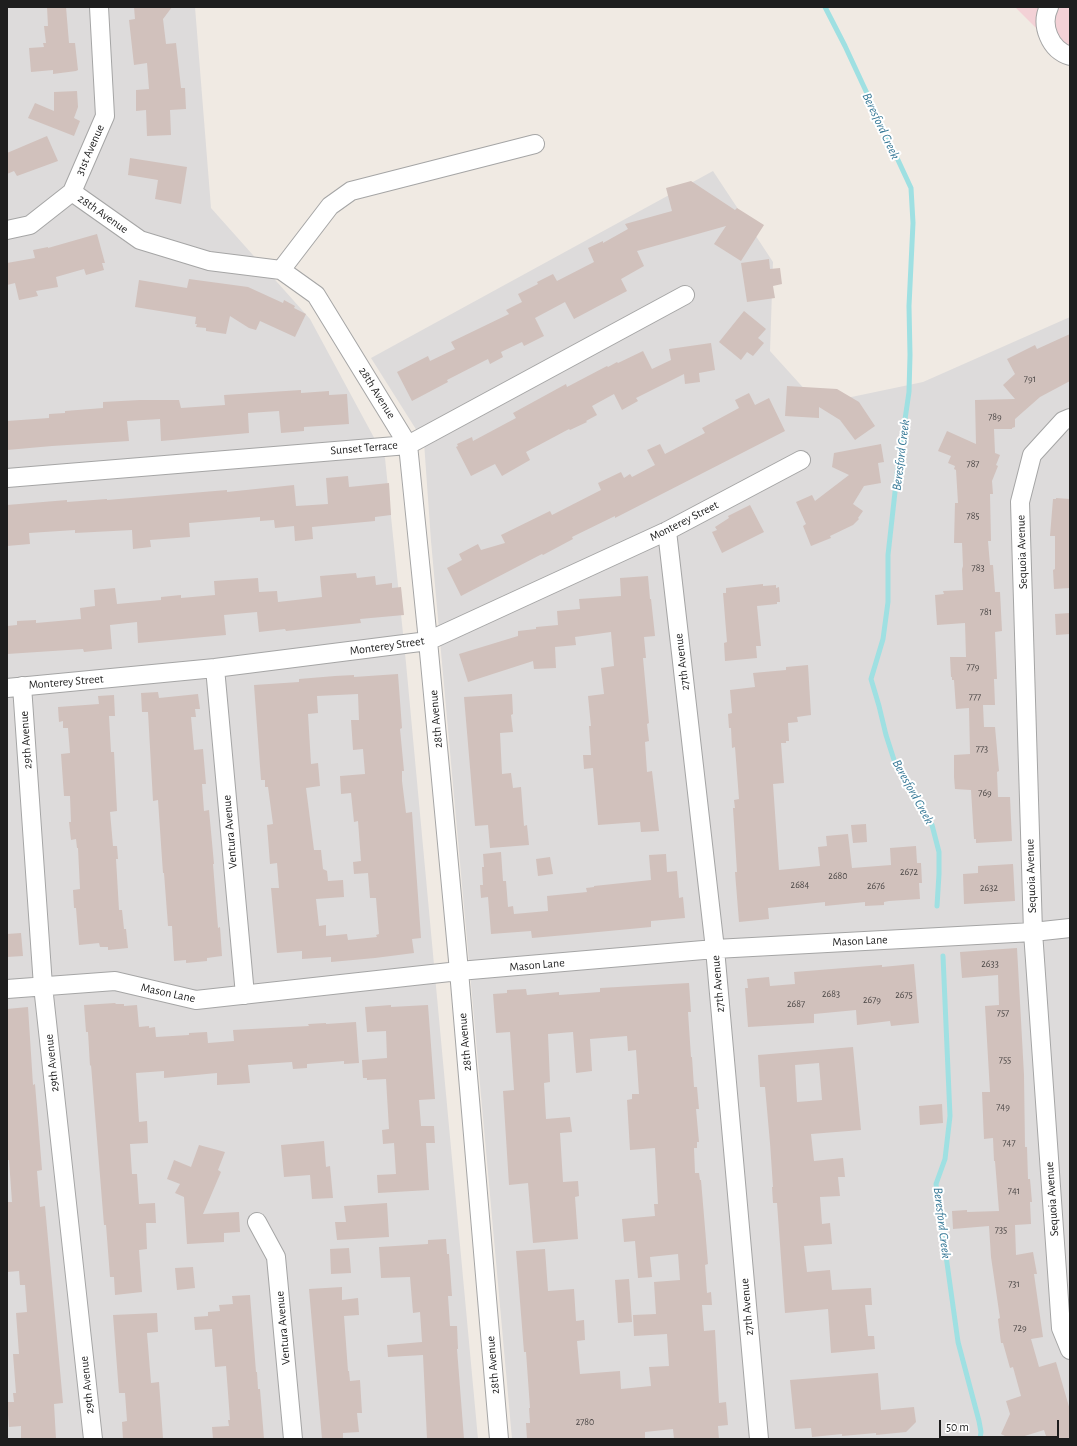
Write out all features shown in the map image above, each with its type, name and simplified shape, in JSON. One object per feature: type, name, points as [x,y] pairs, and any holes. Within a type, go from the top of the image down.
[{"type":"street","name":"31st Avenue","points":[[7,230],[30,226],[72,192],[105,116],[99,7]]},
{"type":"street","points":[[1049,7],[1045,24],[1048,36],[1054,47],[1070,56]]},
{"type":"street","points":[[280,270],[330,206],[351,191],[536,144]]},
{"type":"street","name":"28th Avenue","points":[[72,192],[140,240],[209,261],[280,270],[316,295],[408,444],[459,971],[499,1439]]},
{"type":"street","name":"Sunset Terrace","points":[[7,478],[408,444],[685,296]]},
{"type":"street","name":"Sequoia Avenue","points":[[1070,418],[1063,421],[1032,455],[1020,502],[1033,932],[1061,1328],[1070,1350]]},
{"type":"street","name":"Monterey Street","points":[[15,687],[215,668],[428,641],[667,531],[800,460]]},
{"type":"street","name":"27th Avenue","points":[[667,531],[715,949],[759,1439]]},
{"type":"street","name":"Ventura Avenue","points":[[215,668],[245,995]]},
{"type":"street","name":"29th Avenue","points":[[15,687],[43,986],[93,1439]]},
{"type":"street","name":"Mason Lane","points":[[7,989],[115,981],[196,1000],[459,971],[715,949],[1033,932],[1070,928]]},
{"type":"street","name":"Ventura Avenue","points":[[257,1222],[276,1257],[293,1439]]},
{"type":"shaded area","points":[[7,7],[195,7],[211,208],[310,319],[385,458],[406,663],[478,1439],[7,1439]]},
{"type":"shaded area","points":[[1015,7],[1070,7],[1070,62]]},
{"type":"shaded area","points":[[713,171],[773,262],[770,351],[818,404],[923,382],[1070,317],[1070,1439],[512,1439],[431,541],[424,442],[371,358]]},
{"type":"building","points":[[47,7],[66,7],[69,43],[75,43],[78,70],[76,71],[53,74],[53,70],[31,72],[29,48],[44,47],[43,43],[46,43],[44,26],[48,26]]},
{"type":"building","points":[[134,7],[172,7],[163,19],[166,44],[176,43],[181,88],[185,88],[186,109],[170,110],[171,135],[147,136],[146,110],[136,111],[136,90],[149,89],[147,63],[134,65],[129,20],[135,19]]},
{"type":"building","points":[[77,91],[78,107],[74,118],[80,121],[74,136],[28,118],[35,103],[54,111],[54,92]]},
{"type":"building","points":[[47,136],[58,161],[17,176],[14,171],[7,174],[7,153]]},
{"type":"building","points":[[130,158],[187,167],[181,204],[155,199],[158,180],[128,175]]},
{"type":"building","points":[[691,181],[735,210],[737,208],[764,225],[741,261],[714,244],[726,226],[637,251],[644,266],[621,279],[627,291],[574,319],[565,302],[535,318],[544,336],[524,346],[522,342],[501,352],[503,357],[490,364],[488,359],[447,380],[448,382],[412,401],[397,372],[428,356],[430,361],[455,349],[451,342],[509,314],[506,310],[522,302],[518,294],[538,284],[537,282],[553,274],[557,281],[594,262],[588,248],[603,241],[603,243],[628,229],[625,224],[672,211],[666,188]]},
{"type":"building","points":[[97,234],[105,263],[102,263],[104,270],[86,275],[84,269],[56,277],[58,287],[36,291],[38,296],[19,300],[15,283],[7,285],[7,263],[35,258],[33,250],[48,248]]},
{"type":"building","points":[[769,259],[770,269],[780,268],[782,284],[773,286],[775,298],[747,302],[741,263]]},
{"type":"building","points":[[189,279],[248,287],[283,303],[284,300],[295,306],[294,308],[306,314],[295,337],[260,321],[256,330],[249,328],[230,316],[226,334],[206,331],[206,328],[196,327],[196,317],[135,307],[139,280],[187,288]]},
{"type":"building","points":[[744,311],[766,329],[758,338],[764,343],[753,356],[747,352],[741,360],[719,342]]},
{"type":"building","points":[[1070,334],[1070,381],[1040,397],[1015,419],[1015,427],[1012,429],[994,429],[995,453],[1000,455],[996,465],[998,466],[992,481],[993,494],[990,494],[991,541],[988,541],[990,565],[993,565],[995,592],[1000,592],[1002,631],[995,632],[997,679],[994,679],[995,705],[983,705],[984,727],[995,727],[999,771],[997,772],[998,797],[1010,797],[1012,841],[976,843],[976,839],[974,839],[971,790],[955,789],[954,777],[954,755],[970,754],[969,708],[956,709],[954,680],[952,680],[951,677],[950,657],[966,657],[965,623],[937,625],[935,595],[944,594],[943,591],[963,590],[962,543],[954,543],[955,503],[958,503],[956,470],[954,469],[955,466],[948,463],[951,456],[938,451],[947,431],[976,444],[975,400],[1015,399],[1003,385],[1015,374],[1007,359],[1035,345],[1037,349]]},
{"type":"building","points":[[711,343],[715,370],[699,373],[700,382],[685,384],[684,374],[636,398],[638,401],[622,410],[614,394],[592,406],[597,415],[586,421],[587,422],[570,430],[569,429],[526,452],[530,460],[502,476],[495,464],[471,476],[456,447],[458,446],[457,444],[472,437],[473,441],[516,418],[513,413],[566,384],[567,387],[607,366],[608,367],[617,362],[618,363],[643,351],[652,369],[671,360],[669,349]]},
{"type":"building","points":[[787,386],[837,389],[859,402],[875,426],[855,440],[840,420],[819,407],[819,418],[785,416]]},
{"type":"building","points":[[301,390],[301,393],[329,391],[329,395],[347,394],[349,424],[304,427],[304,431],[281,433],[279,411],[248,413],[249,433],[161,441],[160,419],[127,421],[129,441],[7,450],[7,421],[49,418],[49,414],[65,413],[65,411],[103,408],[103,402],[179,400],[181,408],[225,405],[224,395]]},
{"type":"building","points":[[749,393],[755,405],[769,398],[785,431],[615,518],[615,516],[572,537],[573,539],[543,555],[542,554],[461,596],[447,568],[462,560],[459,554],[478,544],[481,550],[505,543],[501,535],[550,511],[552,515],[601,490],[598,483],[621,472],[624,478],[630,474],[632,477],[655,465],[647,450],[660,444],[665,454],[705,433],[702,428],[739,408],[735,400]]},
{"type":"building","points":[[881,444],[884,462],[878,463],[881,483],[864,486],[853,504],[863,511],[858,518],[859,519],[853,525],[830,536],[831,538],[811,546],[803,526],[806,524],[796,502],[812,495],[815,501],[849,475],[832,467],[834,453]]},
{"type":"building","points":[[348,476],[349,487],[389,483],[391,515],[375,517],[375,521],[312,527],[313,539],[295,541],[294,526],[275,528],[274,520],[260,521],[260,517],[189,523],[190,537],[150,540],[151,547],[133,549],[132,530],[75,533],[75,530],[29,533],[30,544],[7,546],[7,505],[67,500],[67,502],[107,500],[227,490],[227,492],[294,485],[296,506],[328,504],[326,478]]},
{"type":"building","points":[[1053,499],[1070,499],[1070,588],[1054,589],[1053,570],[1055,569],[1055,536],[1050,536]]},
{"type":"building","points":[[750,505],[764,532],[722,553],[712,532],[717,530],[715,527],[729,518],[728,516]]},
{"type":"building","points":[[356,573],[357,578],[375,576],[376,585],[392,583],[392,588],[401,587],[404,615],[360,619],[361,623],[286,631],[285,629],[259,632],[257,612],[224,615],[226,635],[138,643],[137,622],[110,625],[112,649],[84,652],[83,649],[7,654],[7,626],[17,625],[17,621],[36,620],[36,623],[81,619],[80,608],[95,606],[94,590],[115,588],[117,604],[161,600],[161,597],[181,595],[181,598],[215,595],[214,581],[258,578],[259,592],[277,591],[278,602],[322,597],[320,576]]},
{"type":"building","points":[[648,576],[655,636],[644,637],[646,658],[643,658],[649,723],[647,724],[649,741],[645,742],[647,772],[652,771],[659,831],[641,832],[640,822],[598,825],[593,768],[584,769],[583,755],[591,755],[589,726],[591,726],[588,696],[604,694],[601,668],[614,666],[611,632],[575,637],[576,645],[555,647],[556,668],[534,669],[533,661],[468,682],[459,654],[518,636],[518,631],[536,629],[536,627],[558,625],[557,611],[580,609],[579,599],[621,596],[620,578]]},
{"type":"building","points":[[763,584],[763,586],[776,585],[776,588],[779,587],[780,602],[777,602],[777,604],[757,606],[761,646],[756,646],[757,658],[725,661],[724,643],[727,642],[723,593],[726,593],[726,588]]},
{"type":"building","points":[[1070,613],[1070,634],[1056,635],[1055,614]]},
{"type":"building","points":[[808,665],[811,715],[797,717],[798,722],[788,723],[789,741],[786,741],[786,743],[781,743],[784,783],[773,784],[779,870],[820,866],[818,847],[827,846],[826,836],[848,834],[852,868],[891,865],[890,848],[916,846],[917,863],[921,863],[922,883],[919,883],[920,899],[889,901],[884,902],[884,905],[865,906],[865,902],[825,906],[825,902],[768,908],[769,919],[739,922],[735,872],[737,872],[733,808],[735,808],[734,800],[739,799],[735,747],[732,748],[731,728],[729,728],[728,714],[732,713],[730,690],[755,687],[753,673],[786,670],[786,667]]},
{"type":"building","points":[[398,674],[402,728],[400,729],[404,771],[402,771],[402,781],[406,813],[412,812],[421,938],[412,939],[414,953],[331,962],[331,957],[302,959],[302,951],[277,953],[271,888],[279,888],[277,863],[270,864],[267,825],[273,824],[268,787],[265,787],[265,780],[261,780],[254,685],[299,682],[299,679],[335,676],[354,675],[354,677]],"holes":[[[358,694],[359,720],[351,720],[353,750],[363,749],[365,774],[340,776],[341,794],[351,793],[354,822],[358,821],[361,861],[353,862],[354,874],[368,873],[370,898],[376,898],[379,934],[376,935],[377,937],[348,940],[347,934],[326,936],[326,925],[319,926],[316,899],[344,897],[343,880],[328,881],[327,871],[323,869],[321,850],[314,850],[306,788],[320,786],[318,763],[311,764],[308,714],[318,713],[317,696]]]},
{"type":"building","points":[[158,692],[159,698],[198,694],[200,709],[195,709],[196,717],[191,717],[194,750],[203,749],[206,784],[202,784],[204,811],[209,810],[218,928],[220,927],[222,956],[207,958],[207,961],[186,963],[186,960],[174,961],[172,926],[168,926],[158,800],[153,801],[148,712],[142,712],[141,693]]},
{"type":"building","points":[[512,694],[513,714],[511,715],[513,732],[500,733],[502,774],[511,773],[513,788],[521,787],[524,826],[527,825],[529,845],[490,848],[488,825],[475,826],[464,697]]},
{"type":"building","points":[[114,695],[115,716],[109,716],[111,752],[114,752],[117,811],[110,812],[113,846],[117,846],[118,859],[116,859],[119,910],[122,910],[128,948],[108,950],[108,947],[100,947],[99,943],[79,945],[73,890],[80,889],[78,848],[76,839],[71,840],[69,822],[71,822],[70,796],[64,796],[61,754],[70,753],[68,728],[63,728],[63,721],[59,722],[58,707],[99,704],[98,696]]},
{"type":"building","points":[[866,824],[867,842],[853,843],[851,825]]},
{"type":"building","points":[[501,852],[503,881],[506,881],[508,907],[513,906],[514,914],[548,911],[547,896],[587,892],[586,888],[594,886],[651,880],[649,855],[666,854],[667,872],[677,871],[679,898],[683,897],[685,918],[651,921],[651,927],[532,938],[531,931],[491,934],[488,897],[481,898],[480,885],[483,885],[482,867],[484,867],[483,854]]},
{"type":"building","points":[[550,857],[553,874],[538,876],[536,859]]},
{"type":"building","points":[[1013,864],[1015,901],[964,904],[963,874],[978,873],[978,866]]},
{"type":"building","points":[[21,933],[23,956],[7,957],[7,934]]},
{"type":"building","points":[[1017,948],[1024,1075],[1025,1147],[1027,1147],[1028,1179],[1030,1179],[1032,1202],[1030,1202],[1031,1224],[1015,1225],[1016,1255],[1033,1252],[1037,1274],[1034,1274],[1043,1337],[1031,1339],[1039,1367],[1056,1362],[1070,1410],[1070,1439],[1047,1439],[1044,1430],[1015,1439],[1011,1439],[1001,1434],[1010,1414],[1006,1401],[1021,1396],[1013,1367],[1010,1368],[1003,1343],[1001,1343],[998,1319],[1000,1318],[991,1257],[989,1226],[953,1229],[952,1211],[999,1211],[993,1138],[984,1139],[982,1092],[990,1092],[985,1006],[999,1005],[998,975],[962,978],[960,952]]},
{"type":"building","points":[[914,964],[919,1023],[891,1026],[890,1021],[857,1025],[856,1010],[814,1014],[814,1023],[748,1027],[745,988],[748,988],[747,979],[769,977],[770,986],[795,984],[794,972]]},
{"type":"building","points":[[689,983],[691,1012],[688,1012],[691,1057],[694,1087],[697,1087],[699,1109],[696,1109],[699,1142],[697,1142],[697,1148],[694,1148],[695,1173],[699,1173],[701,1180],[708,1264],[705,1265],[707,1293],[711,1292],[712,1305],[702,1305],[704,1331],[715,1330],[719,1403],[726,1402],[728,1425],[718,1426],[719,1439],[674,1439],[673,1429],[645,1432],[645,1439],[527,1439],[526,1423],[530,1423],[530,1408],[516,1251],[545,1249],[548,1291],[574,1289],[576,1321],[584,1320],[585,1340],[577,1341],[580,1374],[620,1371],[621,1389],[651,1386],[649,1367],[669,1366],[667,1334],[634,1336],[633,1315],[656,1314],[654,1282],[680,1280],[678,1254],[650,1257],[652,1277],[638,1278],[635,1241],[624,1242],[622,1219],[655,1216],[654,1204],[658,1204],[655,1148],[630,1150],[627,1100],[632,1099],[632,1094],[639,1094],[636,1050],[628,1051],[627,1036],[590,1039],[592,1071],[576,1073],[573,1032],[548,1034],[550,1082],[544,1083],[546,1119],[570,1117],[572,1132],[560,1133],[563,1182],[578,1181],[579,1196],[575,1197],[578,1239],[533,1243],[528,1183],[509,1185],[503,1091],[514,1090],[510,1032],[496,1033],[493,994],[507,993],[507,990],[526,989],[527,995],[559,992],[559,995],[600,992],[600,988]]},
{"type":"building","points":[[115,1003],[124,1004],[124,1006],[137,1005],[139,1027],[155,1027],[156,1037],[189,1035],[189,1033],[207,1032],[208,1043],[234,1041],[233,1030],[356,1022],[359,1063],[344,1064],[344,1061],[307,1064],[307,1068],[293,1069],[292,1062],[248,1065],[250,1083],[217,1085],[217,1073],[164,1078],[164,1071],[136,1073],[139,1122],[147,1121],[148,1143],[130,1144],[132,1174],[137,1174],[139,1204],[155,1203],[156,1223],[146,1223],[147,1249],[139,1250],[142,1292],[115,1295],[114,1277],[110,1277],[106,1225],[104,1225],[88,1032],[86,1032],[84,1005]]},
{"type":"building","points":[[391,1005],[391,1007],[428,1005],[435,1099],[419,1100],[421,1126],[434,1126],[435,1143],[426,1143],[429,1190],[378,1193],[377,1175],[396,1174],[394,1143],[383,1144],[382,1130],[389,1129],[386,1079],[367,1080],[367,1078],[363,1078],[362,1060],[387,1058],[386,1031],[367,1032],[365,1007]]},
{"type":"building","points":[[28,1007],[33,1085],[35,1084],[42,1170],[37,1171],[40,1207],[45,1206],[63,1403],[54,1404],[56,1439],[21,1439],[21,1426],[9,1427],[7,1402],[14,1402],[13,1393],[16,1393],[13,1354],[19,1354],[16,1313],[27,1312],[25,1285],[20,1285],[19,1271],[7,1272],[7,1202],[12,1202],[9,1160],[7,1160],[7,1009]]},
{"type":"building","points":[[853,1047],[861,1130],[811,1134],[814,1161],[843,1158],[845,1177],[838,1177],[840,1196],[820,1197],[822,1224],[830,1223],[832,1244],[804,1246],[807,1272],[830,1270],[832,1290],[871,1288],[872,1305],[865,1305],[868,1336],[874,1336],[875,1349],[831,1353],[828,1309],[785,1313],[777,1203],[773,1203],[765,1087],[760,1087],[758,1055]],"holes":[[[819,1063],[822,1100],[797,1102],[795,1065]]]},
{"type":"building","points":[[942,1104],[943,1123],[920,1125],[919,1106]]},
{"type":"building","points":[[324,1141],[326,1167],[330,1166],[333,1198],[312,1199],[310,1175],[284,1177],[281,1145]]},
{"type":"building","points":[[199,1145],[225,1152],[218,1170],[221,1172],[203,1214],[239,1212],[240,1232],[224,1233],[224,1242],[187,1244],[184,1197],[175,1193],[180,1184],[167,1179],[174,1160],[191,1167]]},
{"type":"building","points":[[387,1203],[389,1237],[337,1240],[335,1222],[346,1222],[344,1206]]},
{"type":"building","points":[[446,1239],[447,1254],[449,1254],[452,1296],[448,1296],[450,1326],[457,1326],[457,1349],[464,1439],[427,1439],[423,1355],[388,1357],[387,1345],[422,1342],[420,1312],[413,1313],[410,1277],[381,1278],[379,1247],[428,1244],[428,1240]]},
{"type":"building","points":[[349,1248],[351,1273],[331,1274],[330,1249]]},
{"type":"building","points":[[193,1267],[195,1288],[177,1290],[175,1268]]},
{"type":"building","points":[[629,1279],[632,1322],[618,1323],[615,1280]]},
{"type":"building","points":[[342,1287],[342,1300],[358,1298],[359,1315],[344,1316],[348,1371],[350,1381],[360,1380],[362,1413],[357,1413],[359,1432],[343,1433],[343,1439],[322,1439],[309,1289]]},
{"type":"building","points":[[250,1295],[256,1372],[258,1389],[260,1389],[264,1439],[213,1439],[212,1427],[229,1426],[228,1420],[230,1420],[226,1366],[215,1367],[212,1329],[195,1330],[194,1317],[208,1316],[208,1312],[220,1311],[219,1305],[233,1304],[232,1296]]},
{"type":"building","points":[[157,1313],[158,1332],[147,1333],[151,1383],[159,1382],[163,1438],[123,1439],[122,1422],[127,1421],[125,1393],[119,1393],[113,1315]]},
{"type":"building","points":[[878,1373],[881,1410],[914,1407],[916,1422],[906,1432],[876,1435],[876,1433],[842,1436],[842,1434],[812,1437],[811,1428],[795,1429],[790,1380]]},
{"type":"waterway","name":"Beresford Creek","points":[[825,7],[845,46],[911,188],[913,223],[909,306],[909,392],[897,474],[888,555],[888,602],[883,639],[871,679],[895,763],[932,825],[939,852],[937,906]]},
{"type":"waterway","name":"Beresford Creek","points":[[943,956],[950,1116],[945,1159],[936,1184],[958,1342],[979,1421],[981,1432],[980,1439]]}]
